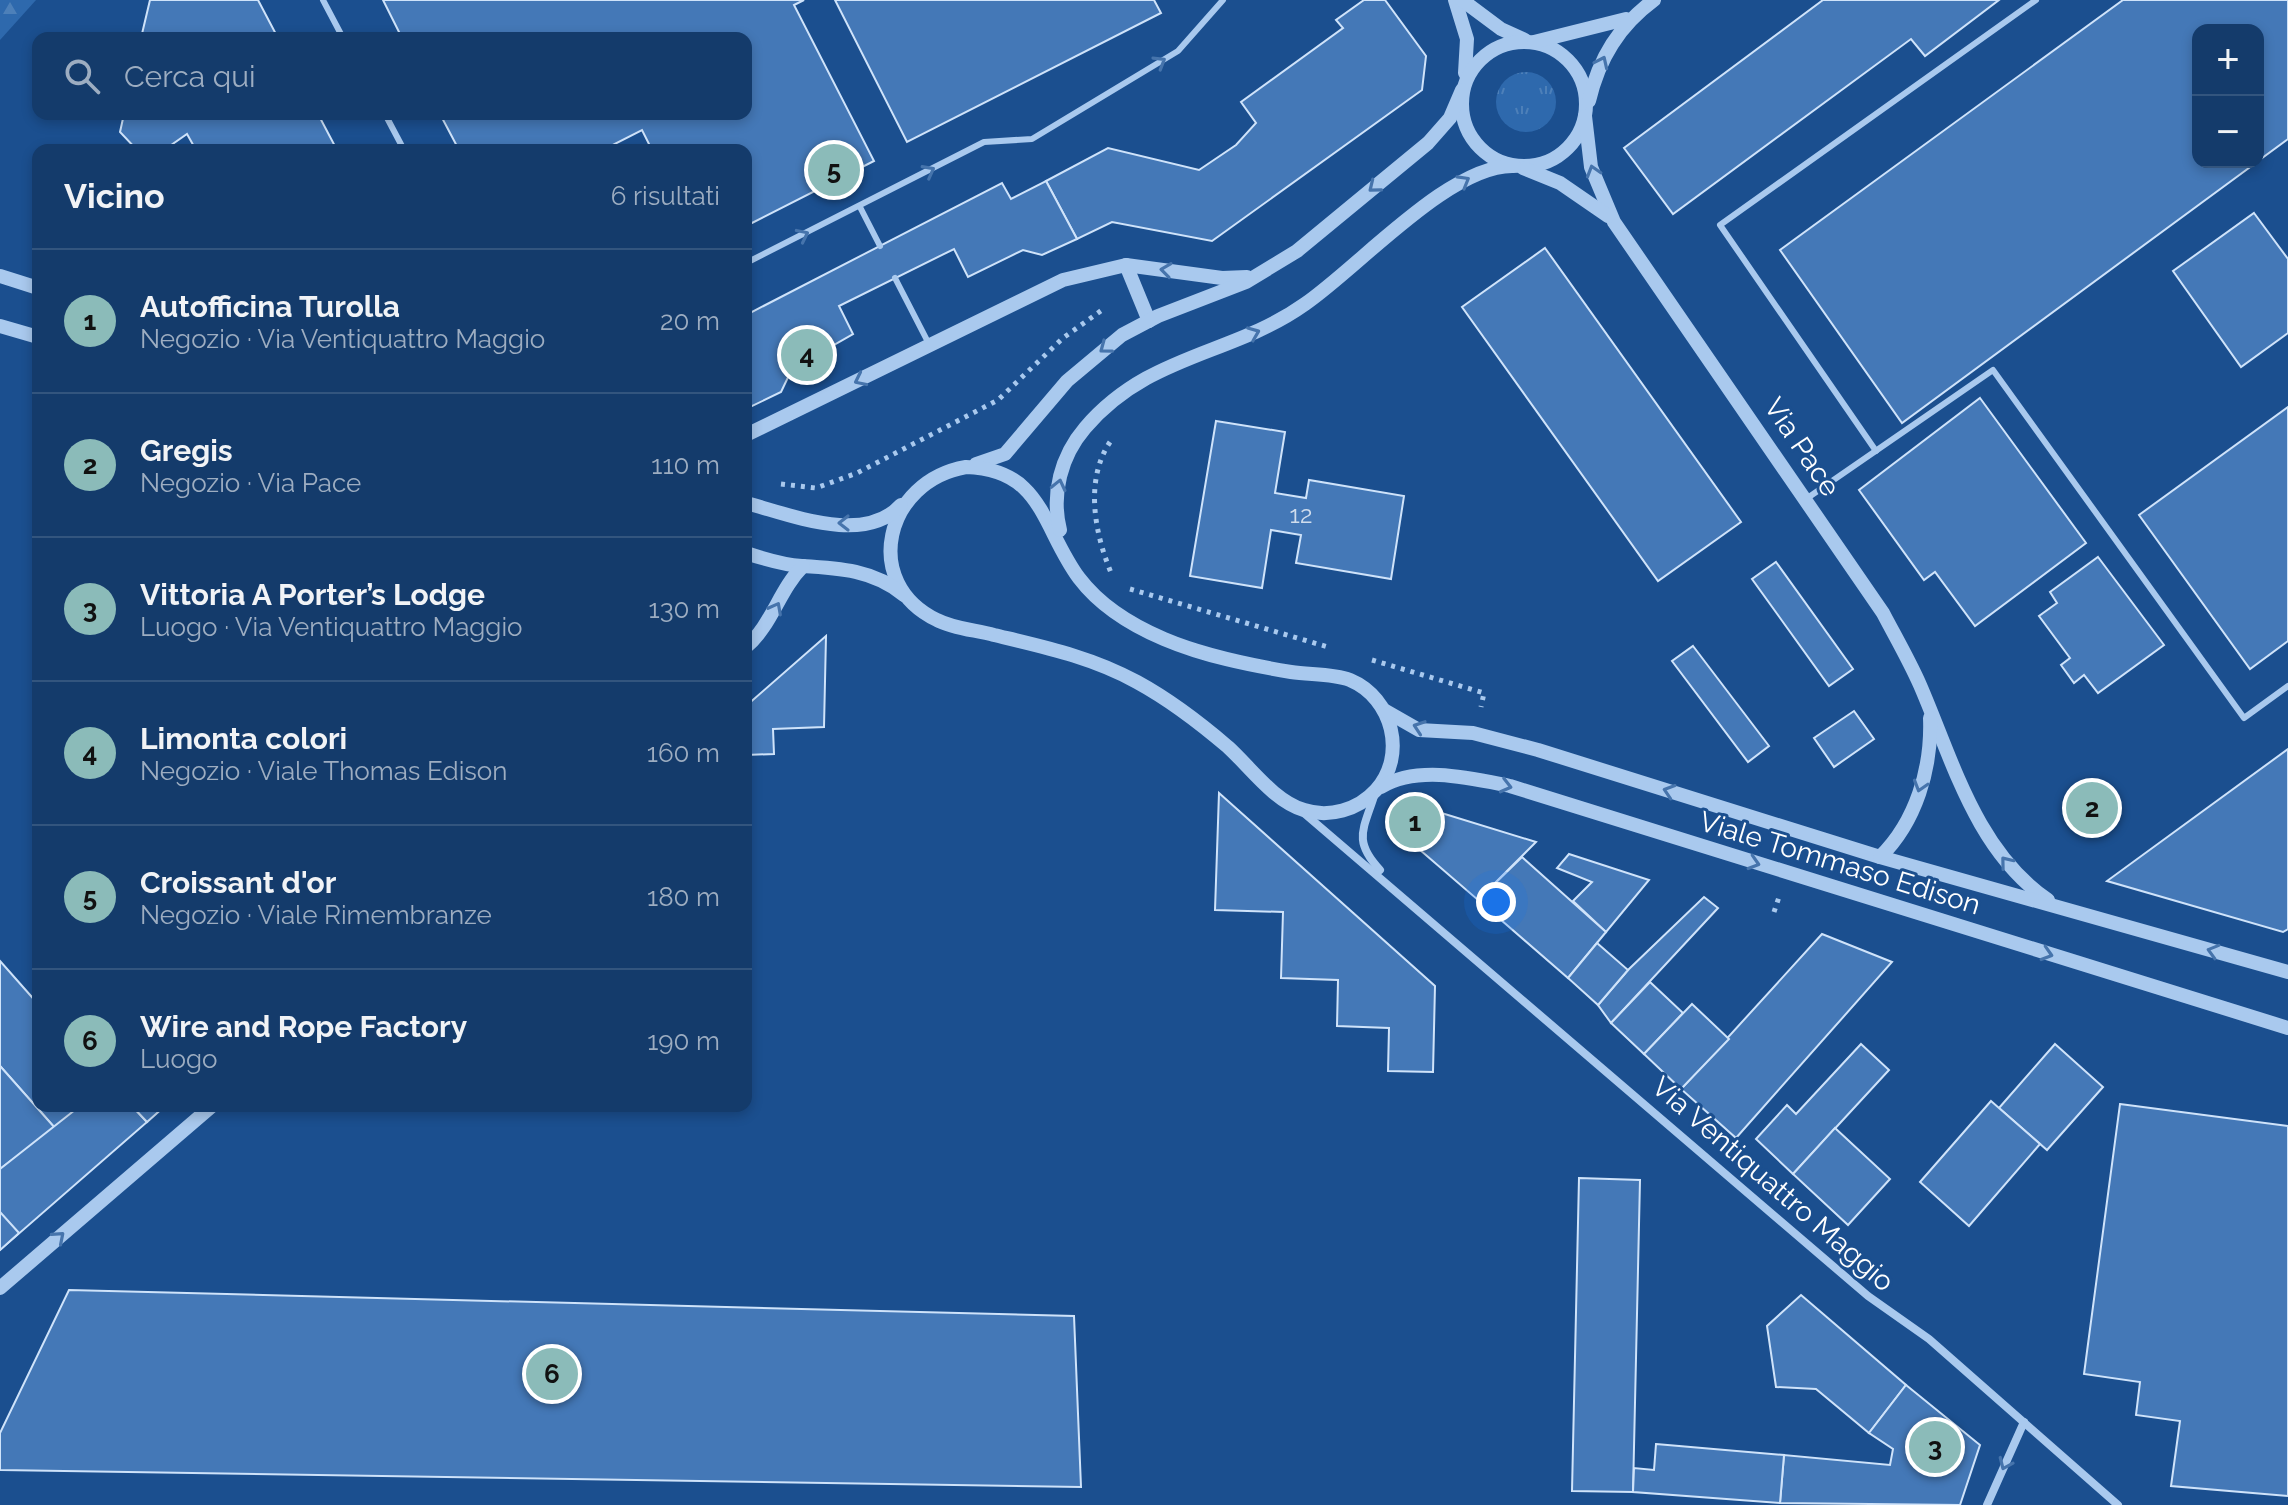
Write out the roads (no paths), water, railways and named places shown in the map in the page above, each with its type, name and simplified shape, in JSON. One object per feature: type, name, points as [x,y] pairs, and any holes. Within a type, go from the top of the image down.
[{"type":"street","points":[[1455,0],[1467,39],[1461,115],[1472,139],[1490,157],[1517,167]]},
{"type":"street","points":[[1462,0],[1501,29],[1557,51],[1574,66],[1584,87],[1586,114]]},
{"type":"street","points":[[1068,561],[1056,514],[1056,496],[1074,444],[1098,414],[1172,363],[1288,316],[1435,200],[1468,178],[1494,167],[1544,164],[1563,153],[1578,136],[1599,68],[1619,30],[1654,0]]},
{"type":"street","points":[[752,505],[810,520],[851,524],[874,520],[896,510],[936,475],[1005,454],[1083,365],[1122,335],[1262,274],[1297,251],[1428,143],[1450,118],[1474,65],[1489,52],[1507,43],[1531,42],[1589,31],[1631,17]]},
{"type":"street","name":"Via Pace","points":[[1586,114],[1591,167],[1614,222],[1883,613],[1990,841],[2021,880],[2066,910]]},
{"type":"street","name":"Via Pace","points":[[1517,167],[1567,188],[1614,222]]},
{"type":"street","points":[[752,432],[1063,280],[1126,265],[1222,278],[1262,274]]},
{"type":"street","points":[[1126,265],[1149,321]]},
{"type":"street","points":[[0,276],[32,286]]},
{"type":"street","points":[[0,326],[32,335]]},
{"type":"street","points":[[966,467],[996,471],[1023,486],[1043,510],[1068,561]]},
{"type":"street","points":[[912,493],[896,518],[891,548],[897,578],[913,603]]},
{"type":"street","points":[[752,554],[803,566],[861,572],[891,585],[938,621],[1075,654],[1138,683],[1197,721],[1276,793],[1299,809]]},
{"type":"street","name":"Viale Tommaso Edison","points":[[1068,561],[1104,605],[1166,640],[1242,663],[1349,680],[1363,687],[1384,710],[1419,730],[1473,733],[1538,750],[1880,857],[2288,972]]},
{"type":"street","points":[[752,640],[774,614],[791,580],[803,566]]},
{"type":"street","name":"Via Pace","points":[[1880,857],[1906,827],[1915,803],[1928,752],[1930,709]]},
{"type":"street","points":[[1376,790],[1392,755],[1390,724],[1384,710]]},
{"type":"street","name":"Viale Tommaso Edison","points":[[1299,809],[1329,813],[1344,811],[1406,775],[1461,778],[1510,786],[2288,1028]]},
{"type":"street","name":"Via Ventiquattro Maggio","points":[[1376,790],[1362,835],[1363,852],[1402,894]]},
{"type":"street","name":"Via Ventiquattro Maggio","points":[[1299,809],[1868,1296],[1921,1333],[2118,1505]]},
{"type":"street","points":[[0,1288],[205,1112]]},
{"type":"street","points":[[1987,1505],[2024,1422]]},
{"type":"lane","points":[[323,0],[340,32]]},
{"type":"lane","points":[[752,260],[984,142],[1032,139],[1178,51],[1223,0]]},
{"type":"lane","points":[[1876,451],[1720,225],[2036,0]]},
{"type":"lane","points":[[388,120],[401,144]]},
{"type":"lane","points":[[860,207],[880,246]]},
{"type":"lane","points":[[895,278],[930,347]]},
{"type":"lane","points":[[1806,499],[1993,370],[2244,718],[2288,686]]},
{"type":"place","name":"Croissant d'or","points":[[834,170]]},
{"type":"place","name":"Limonta colori","points":[[807,355]]},
{"type":"place","name":"Gregis","points":[[2092,808]]},
{"type":"place","name":"Autofficina Turolla","points":[[1415,822]]},
{"type":"place","name":"Wire and Rope Factory","points":[[552,1374]]},
{"type":"place","name":"Vittoria A Porter’s Lodge","points":[[1935,1447]]}]
